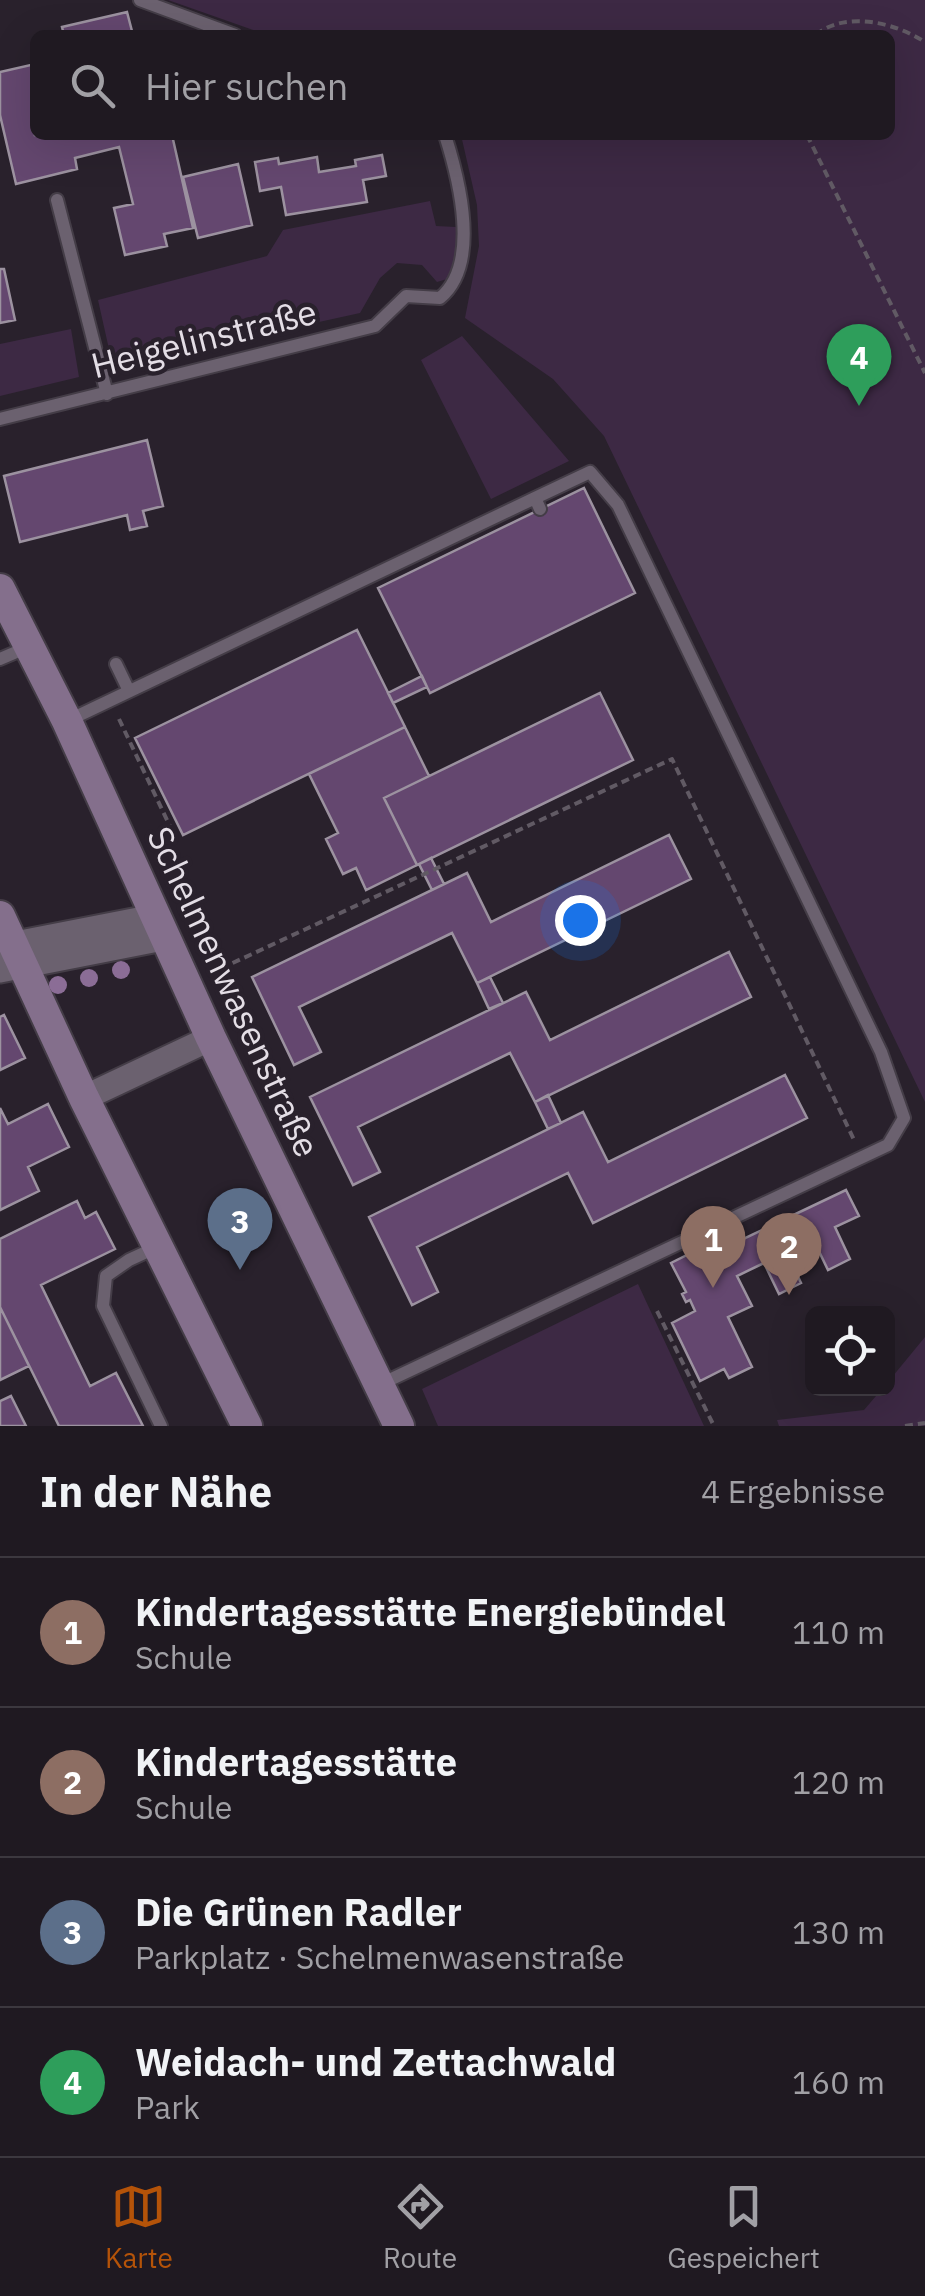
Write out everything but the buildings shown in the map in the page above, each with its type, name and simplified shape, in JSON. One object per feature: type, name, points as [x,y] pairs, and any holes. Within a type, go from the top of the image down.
[{"type":"street","name":"Schelmenwasenstraße","points":[[0,589],[14,653],[67,721],[210,1038],[399,1426]]},
{"type":"street","points":[[0,916],[9,957],[84,1098],[247,1426]]},
{"type":"street","points":[[9,957],[159,928]]},
{"type":"street","points":[[84,1098],[210,1038]]},
{"type":"lane","points":[[140,0],[221,30]]},
{"type":"lane","name":"Heigelinstraße","points":[[2,421],[375,326],[406,296],[440,298],[452,289],[464,249],[458,173],[447,140]]},
{"type":"lane","points":[[58,200],[106,394]]},
{"type":"lane","points":[[67,721],[537,503],[590,472],[618,505],[880,1052],[904,1118],[888,1145],[379,1385]]},
{"type":"lane","points":[[116,664],[129,691]]},
{"type":"lane","points":[[158,1247],[106,1276],[102,1291],[103,1306],[161,1426]]},
{"type":"path","points":[[822,30],[872,20],[925,42]]},
{"type":"path","points":[[809,140],[925,373]]},
{"type":"path","points":[[110,701],[176,838]]},
{"type":"path","points":[[209,974],[672,759],[862,1158]]},
{"type":"path","points":[[657,1311],[714,1426]]},
{"type":"path","points":[[906,1426],[925,1423]]},
{"type":"shaded area","points":[[168,0],[925,0],[925,1102],[604,436],[553,379],[465,318],[479,246],[477,205],[462,140],[895,140],[895,30],[253,30]]},
{"type":"shaded area","points":[[430,201],[436,226],[456,227],[459,252],[447,279],[437,282],[422,265],[397,263],[380,278],[360,313],[113,367],[98,300],[267,256],[283,230]]},
{"type":"shaded area","points":[[71,329],[79,377],[0,396],[0,344]]},
{"type":"shaded area","points":[[462,336],[569,461],[491,499],[421,360]]},
{"type":"shaded area","points":[[638,1284],[704,1426],[438,1426],[422,1389]]},
{"type":"shaded area","points":[[925,1337],[925,1426],[779,1426],[777,1420],[864,1410],[876,1396],[895,1396],[895,1373]]},
{"type":"place","name":"Weidach- und Zettachwald","points":[[859,406]]},
{"type":"place","name":"Die Grünen Radler","points":[[240,1270]]},
{"type":"place","name":"Kindertagesstätte Energiebündel","points":[[713,1288]]},
{"type":"place","name":"Kindertagesstätte","points":[[789,1295]]}]
